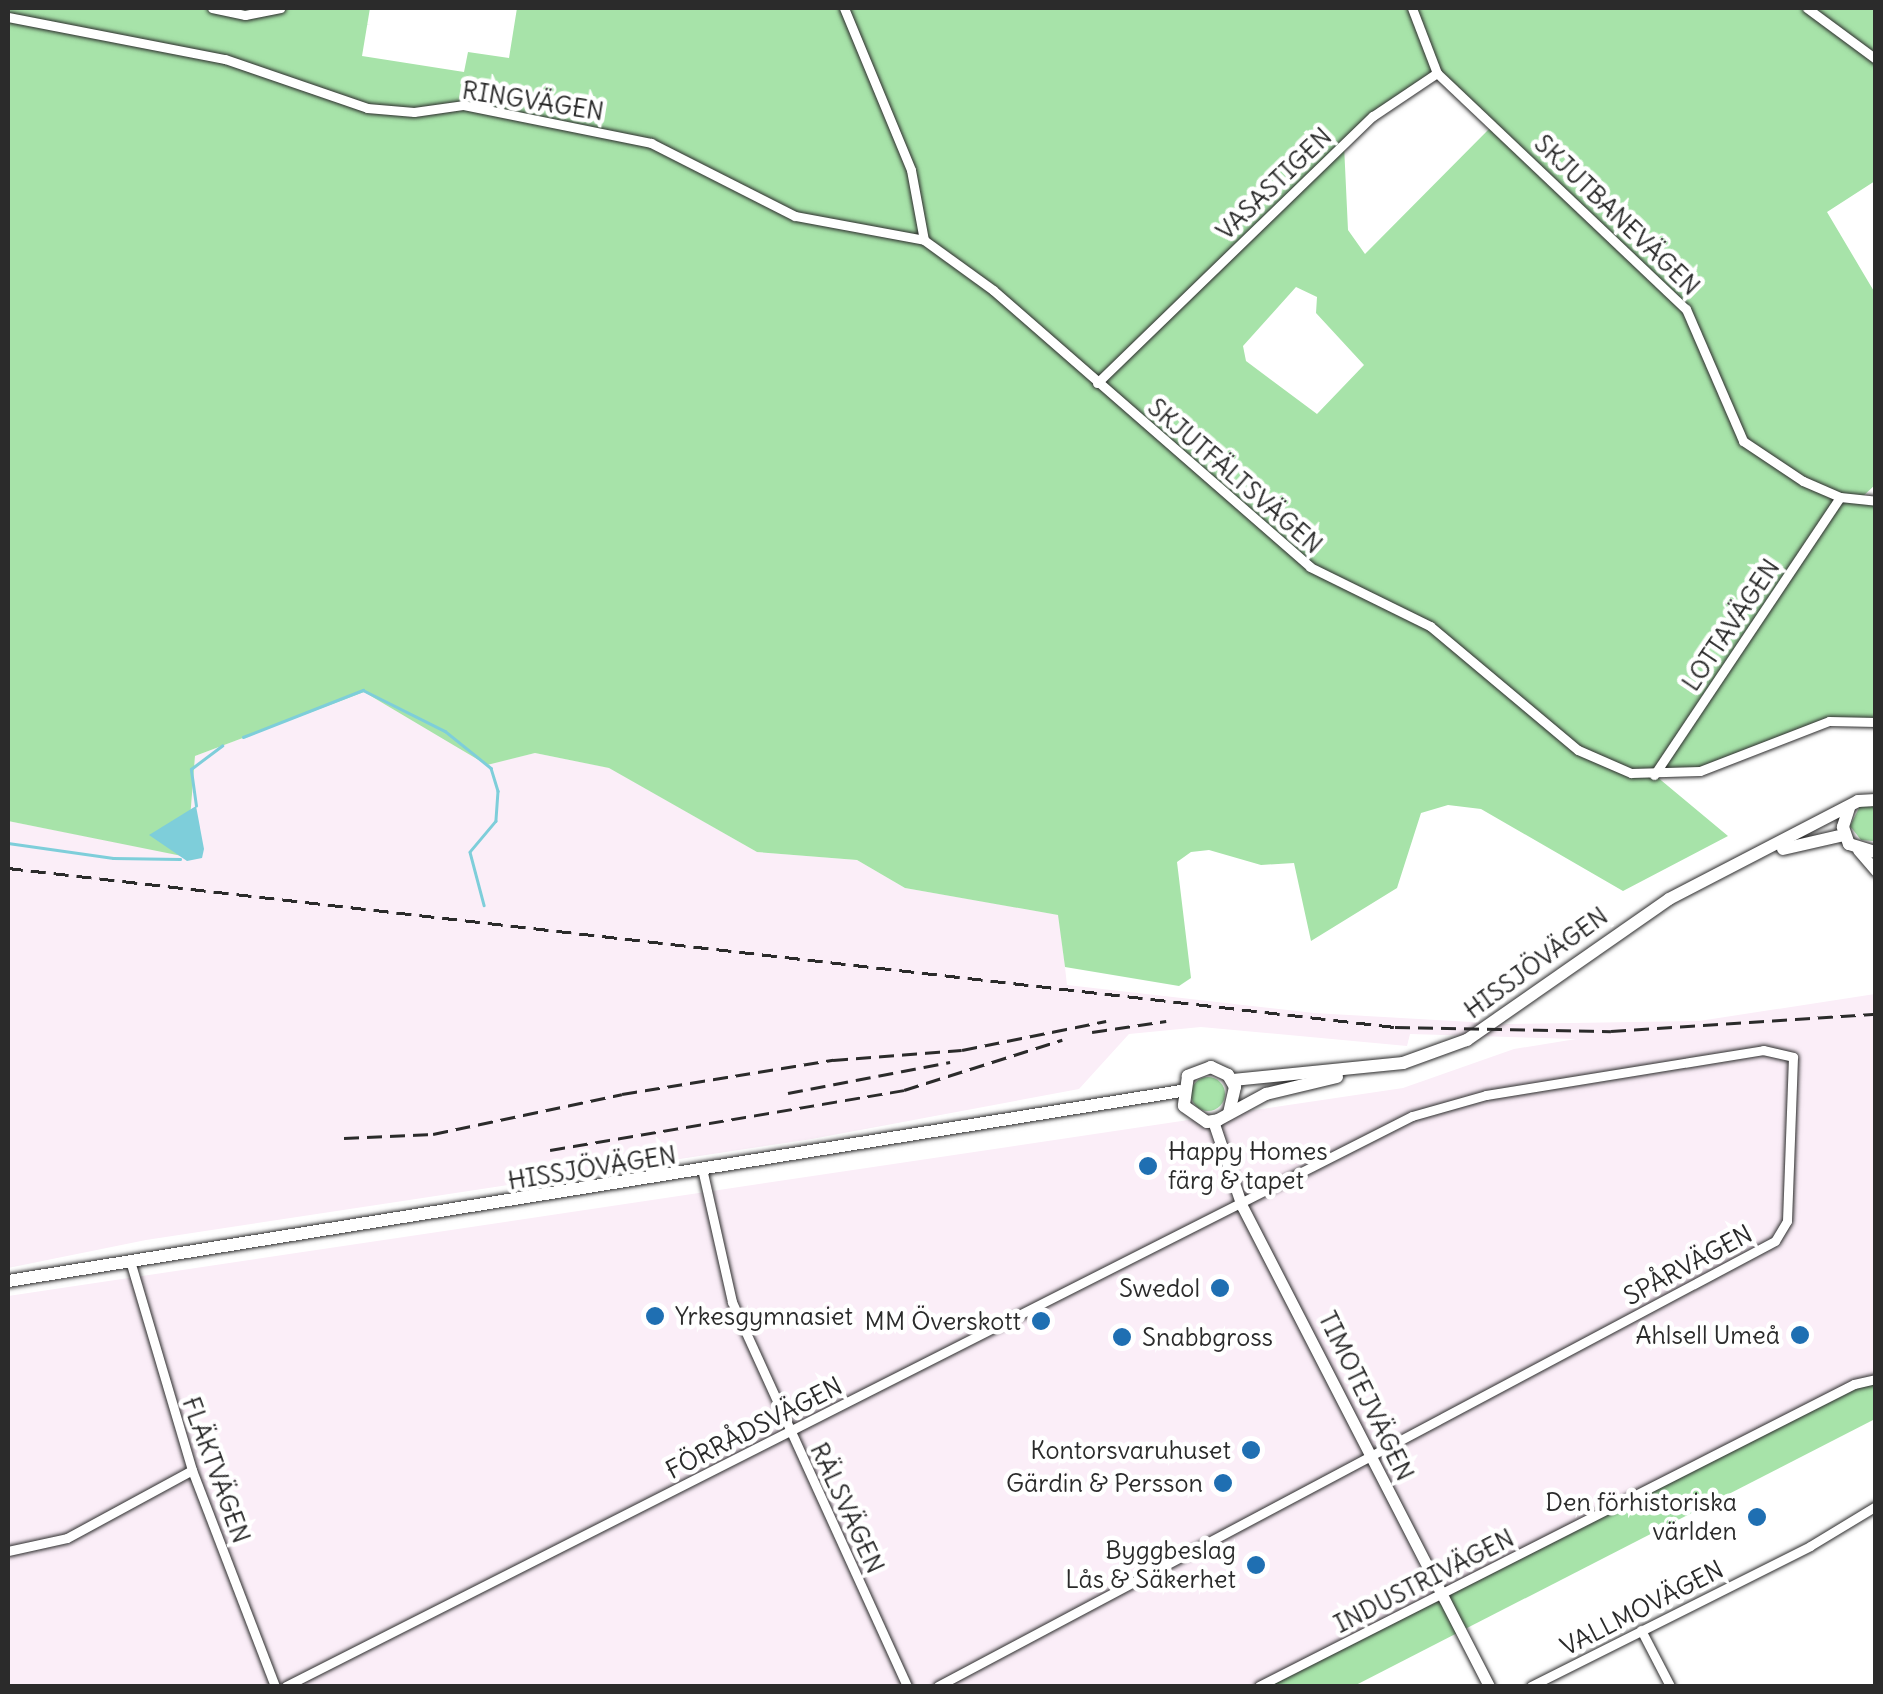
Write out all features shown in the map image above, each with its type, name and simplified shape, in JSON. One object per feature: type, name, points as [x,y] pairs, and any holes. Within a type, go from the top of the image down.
[{"type":"main road","name":"HISSJÖVÄGEN","points":[[1229,1113],[1285,1088],[1435,1052],[1508,1017],[1639,917],[1849,808],[1876,800]]},
{"type":"main road","points":[[1849,808],[1844,834],[1858,850],[1876,852]]},
{"type":"main road","name":"HISSJÖVÄGEN","points":[[1720,872],[1818,836],[1844,834]]},
{"type":"main road","points":[[1202,1068],[1220,1070],[1233,1080],[1229,1113],[1213,1122],[1189,1113],[1182,1091],[1202,1068]]},
{"type":"main road","name":"HISSJÖVÄGEN","points":[[1233,1080],[1368,1068]]},
{"type":"main road","name":"HISSJÖVÄGEN","points":[[8,1281],[703,1174],[1182,1091]]},
{"type":"street","points":[[212,8],[245,16],[280,8]]},
{"type":"street","points":[[844,8],[911,170],[924,240]]},
{"type":"street","points":[[1412,8],[1437,73]]},
{"type":"street","points":[[1807,8],[1876,59]]},
{"type":"street","name":"RINGVÄGEN","points":[[8,17],[226,58],[367,108],[402,112],[463,105],[634,139],[693,161],[795,216],[924,240]]},
{"type":"street","name":"VASASTIGEN","points":[[1097,383],[1373,116],[1437,73]]},
{"type":"street","name":"SKJUTBANEVÄGEN","points":[[1437,73],[1686,308],[1743,441],[1780,470],[1840,497],[1876,501]]},
{"type":"street","name":"SKJUTFÄLTSVÄGEN","points":[[924,240],[993,290],[1310,567],[1451,640],[1578,750],[1604,765],[1654,775],[1726,764],[1829,720],[1876,722]]},
{"type":"street","name":"LOTTAVÄGEN","points":[[1654,775],[1840,497]]},
{"type":"street","points":[[1858,850],[1876,871]]},
{"type":"street","name":"SPÅRVÄGEN","points":[[938,1686],[1780,1236],[1787,1222],[1797,1063],[1786,1052],[1763,1050],[1452,1103],[1357,1141],[1242,1206]]},
{"type":"street","name":"TIMOTEJVÄGEN","points":[[1213,1122],[1242,1206],[1440,1596],[1490,1686]]},
{"type":"street","name":"RÄLSVÄGEN","points":[[703,1174],[718,1261],[790,1432],[907,1686]]},
{"type":"street","name":"FÖRRÅDSVÄGEN","points":[[286,1686],[1242,1206]]},
{"type":"street","name":"FLÄKTVÄGEN","points":[[131,1264],[192,1470],[275,1686]]},
{"type":"street","name":"INDUSTRIVÄGEN","points":[[1259,1686],[1854,1384],[1876,1379]]},
{"type":"street","points":[[8,1551],[62,1541],[192,1470]]},
{"type":"street","name":"VALLMOVÄGEN","points":[[1531,1686],[1810,1546],[1876,1506]]},
{"type":"street","points":[[1641,1630],[1670,1686]]},
{"type":"shaded area","points":[[364,692],[487,764],[535,753],[610,768],[757,852],[857,860],[905,888],[1059,915],[1067,985],[1314,1013],[1506,1024],[1699,1021],[1875,994],[1875,1379],[1264,1686],[8,1686],[8,1296],[1403,1088],[1514,1049],[1576,1039],[1410,1034],[1407,1046],[1201,1027],[1129,1034],[1079,1089],[812,1139],[146,1240],[8,1268],[8,821],[187,856],[195,756]]},
{"type":"green space","points":[[8,8],[370,8],[362,56],[464,72],[468,52],[509,58],[517,8],[1875,8],[1875,181],[1827,212],[1875,293],[1875,485],[1862,497],[1875,501],[1875,722],[1829,721],[1727,764],[1656,776],[1728,836],[1623,891],[1481,809],[1448,805],[1421,813],[1397,888],[1311,941],[1294,863],[1261,865],[1209,850],[1191,852],[1177,862],[1191,978],[1179,986],[1065,967],[1058,915],[905,888],[857,860],[757,852],[609,768],[535,753],[487,765],[364,692],[195,756],[187,857],[8,821]],"holes":[[[1437,73],[1493,125],[1365,254],[1348,230],[1344,145],[1402,92]],[[1296,287],[1317,297],[1316,313],[1364,365],[1317,414],[1246,361],[1243,346]]]},
{"type":"green space","points":[[1860,806],[1875,806],[1873,841],[1861,840],[1850,826]]},
{"type":"green space","points":[[1208,1077],[1220,1082],[1225,1094],[1220,1106],[1208,1111],[1196,1106],[1191,1094],[1196,1082]]},
{"type":"green space","points":[[1875,1379],[1875,1419],[1354,1686],[1259,1686],[1854,1384]]},
{"type":"water","points":[[196,806],[204,849],[202,858],[187,861],[149,835]]},
{"type":"waterway","points":[[243,737],[363,690],[445,731],[491,768],[498,791],[496,821],[470,852],[484,905]]},
{"type":"waterway","points":[[196,806],[191,769],[222,746]]},
{"type":"waterway","points":[[8,843],[113,858],[180,859]]},
{"type":"railway","points":[[8,868],[1395,1027],[1611,1031],[1876,1014]]},
{"type":"railway","points":[[344,1138],[433,1134],[622,1094],[833,1060],[962,1050],[1106,1021]]},
{"type":"railway","points":[[1092,1032],[1166,1021]]},
{"type":"railway","points":[[550,1150],[904,1090],[1062,1040]]},
{"type":"railway","points":[[788,1093],[950,1062]]},
{"type":"place","name":"Happy Homes färg & tapet","points":[[1148,1166]]},
{"type":"place","name":"Swedol","points":[[1220,1288]]},
{"type":"place","name":"Yrkesgymnasiet","points":[[655,1316]]},
{"type":"place","name":"MM Överskott","points":[[1041,1321]]},
{"type":"place","name":"Ahlsell Umeå","points":[[1800,1335]]},
{"type":"place","name":"Snabbgross","points":[[1122,1337]]},
{"type":"place","name":"Kontorsvaruhuset","points":[[1251,1450]]},
{"type":"place","name":"Gärdin & Persson","points":[[1223,1483]]},
{"type":"place","name":"Den förhistoriska världen","points":[[1757,1517]]},
{"type":"place","name":"Byggbeslag Lås & Säkerhet","points":[[1256,1565]]}]
